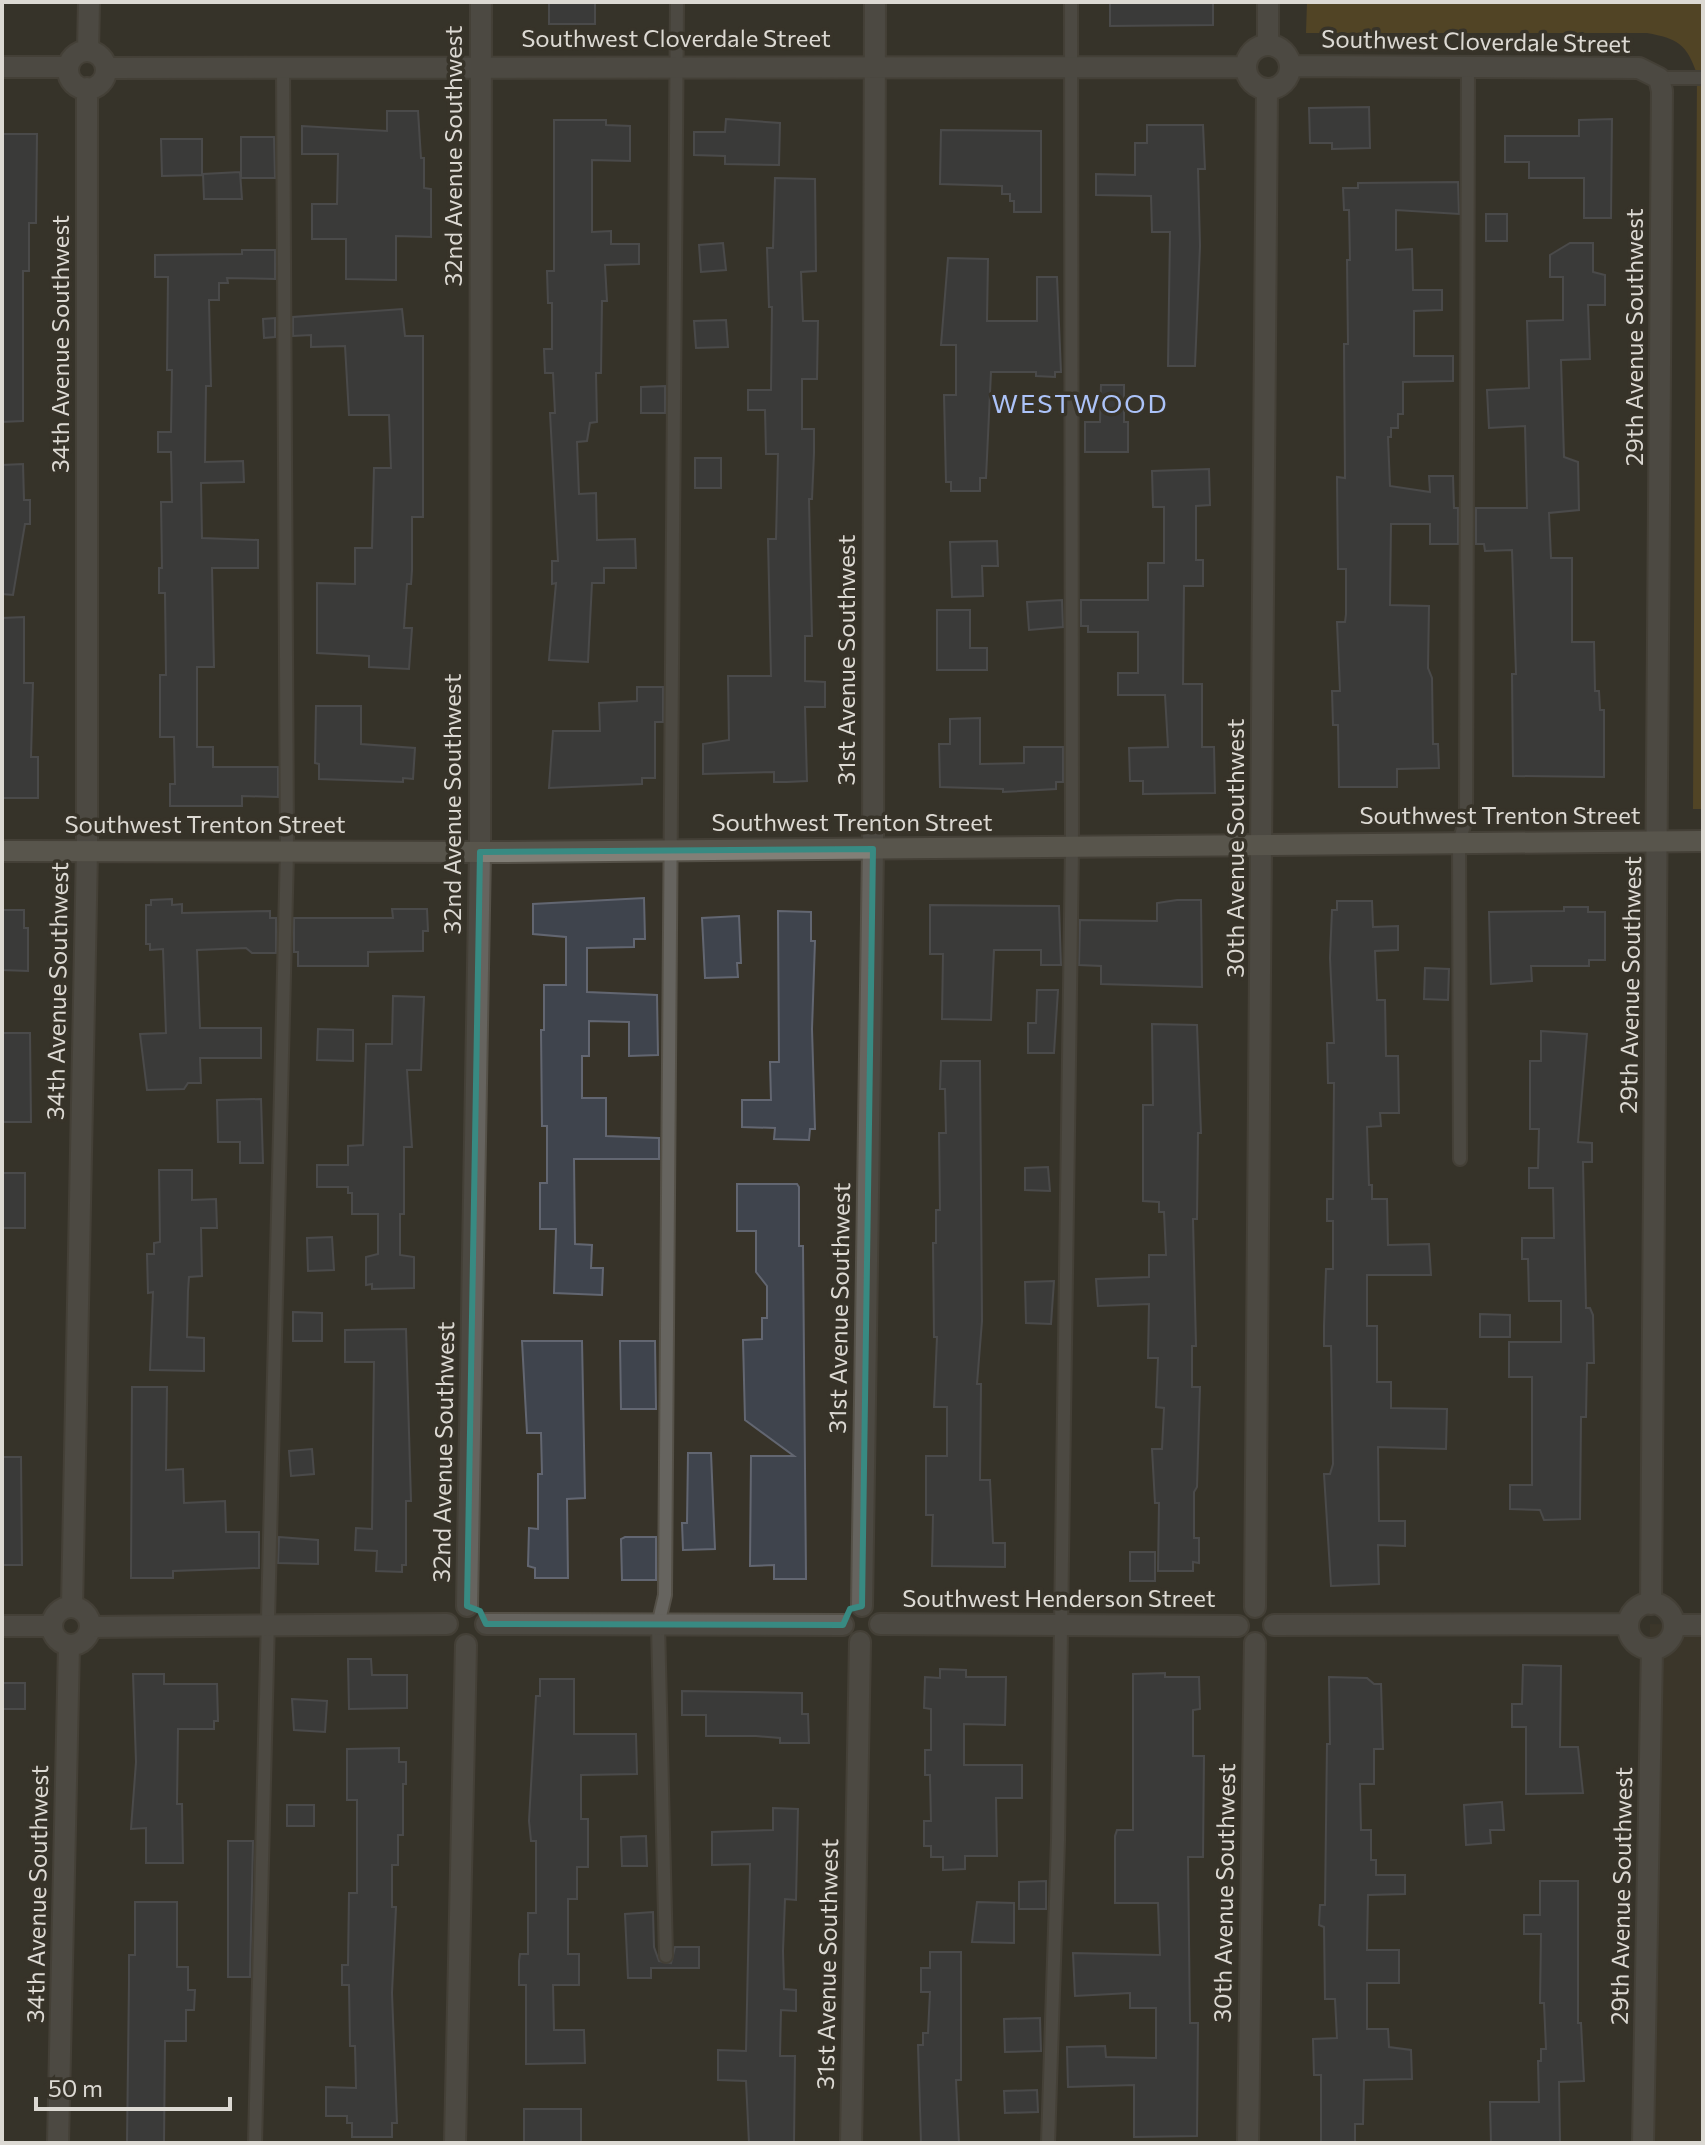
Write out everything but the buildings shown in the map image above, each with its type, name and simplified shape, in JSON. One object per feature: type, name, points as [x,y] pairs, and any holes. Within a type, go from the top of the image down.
[{"type":"street","points":[[88,51],[89,2]]},
{"type":"street","name":"32nd Avenue Southwest","points":[[467,1606],[480,852],[481,2]]},
{"type":"street","name":"31st Avenue Southwest","points":[[862,1606],[873,849],[875,2]]},
{"type":"street","points":[[1268,2],[1268,45]]},
{"type":"street","points":[[1268,45],[1280,48],[1290,66],[1284,82],[1267,89],[1252,83],[1245,67],[1251,51],[1268,45]]},
{"type":"street","points":[[88,51],[103,58],[106,68],[102,82],[87,88],[75,84],[68,67],[73,57],[88,51]]},
{"type":"street","name":"Southwest Cloverdale Street","points":[[1290,66],[1639,68],[1659,78]]},
{"type":"street","points":[[2,67],[68,67]]},
{"type":"street","name":"Southwest Cloverdale Street","points":[[106,68],[1245,67]]},
{"type":"street","name":"29th Avenue Southwest","points":[[1651,1604],[1662,107],[1659,78]]},
{"type":"street","name":"34th Avenue Southwest","points":[[72,1607],[87,850],[87,88]]},
{"type":"street","name":"30th Avenue Southwest","points":[[1255,1607],[1267,89]]},
{"type":"street","name":"Southwest Trenton Street","points":[[2,851],[480,852],[1703,841]]},
{"type":"street","points":[[1651,1604],[1668,1612],[1674,1625],[1666,1644],[1652,1649],[1637,1645],[1628,1624],[1635,1611],[1651,1604]]},
{"type":"street","points":[[467,1606],[480,1611],[486,1624],[478,1641],[466,1645],[450,1636],[447,1624],[455,1609],[467,1606]]},
{"type":"street","points":[[862,1606],[873,1610],[880,1624],[875,1637],[860,1642],[848,1636],[843,1625],[850,1609],[862,1606]]},
{"type":"street","points":[[72,1607],[84,1612],[90,1627],[84,1641],[69,1646],[55,1638],[51,1626],[60,1610],[72,1607]]},
{"type":"street","points":[[1255,1607],[1266,1610],[1274,1625],[1265,1640],[1255,1643],[1243,1638],[1238,1626],[1243,1611],[1255,1607]]},
{"type":"street","points":[[90,1627],[447,1624]]},
{"type":"street","points":[[486,1624],[843,1625]]},
{"type":"street","name":"Southwest Henderson Street","points":[[880,1624],[1238,1626]]},
{"type":"street","points":[[1274,1625],[1628,1624]]},
{"type":"street","points":[[1674,1625],[1703,1625]]},
{"type":"street","points":[[2,1626],[51,1626]]},
{"type":"street","name":"31st Avenue Southwest","points":[[851,2143],[860,1642]]},
{"type":"street","name":"30th Avenue Southwest","points":[[1248,2143],[1255,1643]]},
{"type":"street","points":[[455,2143],[466,1645]]},
{"type":"street","name":"34th Avenue Southwest","points":[[58,2143],[69,1646]]},
{"type":"street","name":"29th Avenue Southwest","points":[[1643,2143],[1652,1649]]},
{"type":"lane","points":[[666,1956],[658,1625],[665,1595],[677,2]]},
{"type":"lane","points":[[1048,2143],[1058,1840],[1072,848],[1071,2]]},
{"type":"lane","points":[[255,2143],[287,852],[283,67]]},
{"type":"lane","points":[[1460,1159],[1459,842],[1466,819],[1468,67]]},
{"type":"lane","points":[[1659,78],[1703,78]]},
{"type":"highlighted area","points":[[873,849],[862,1606],[850,1609],[843,1625],[486,1624],[480,1611],[467,1606],[480,852]]},
{"type":"shaded area","points":[[1307,2],[1703,2],[1703,809],[1693,809],[1697,74],[1689,55],[1674,40],[1647,33],[1306,33]]},
{"type":"shaded area","points":[[1650,1624],[1703,1625],[1703,2143],[1643,2143]]},
{"type":"district","name":"WESTWOOD","points":[[1080,404]]}]
